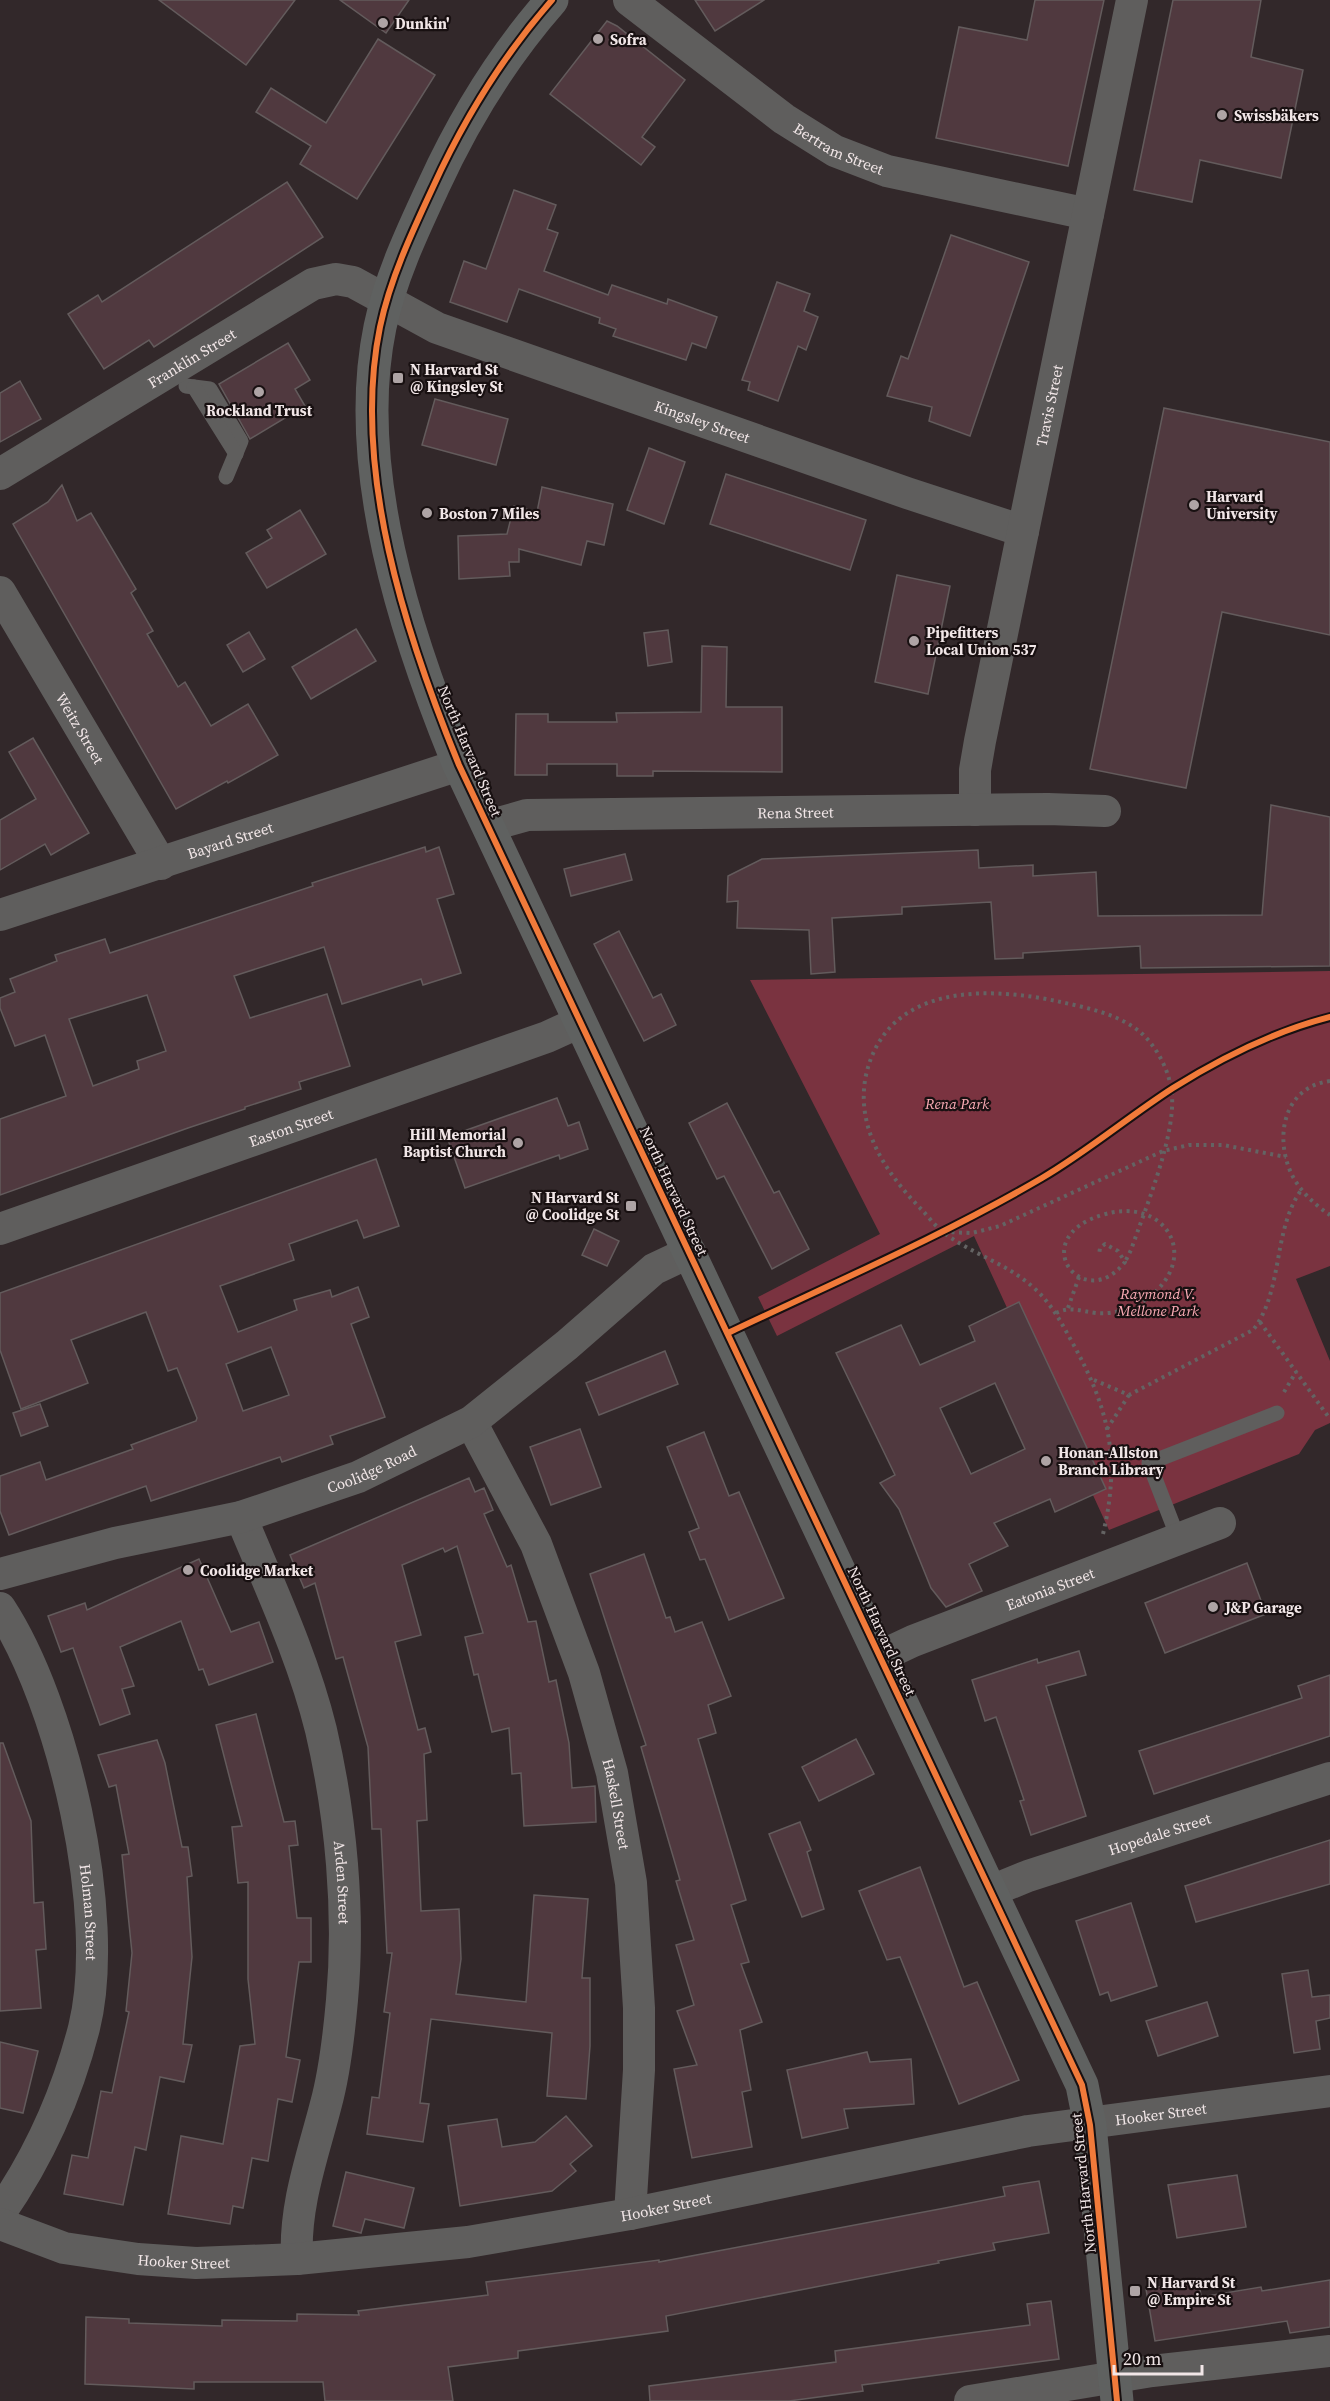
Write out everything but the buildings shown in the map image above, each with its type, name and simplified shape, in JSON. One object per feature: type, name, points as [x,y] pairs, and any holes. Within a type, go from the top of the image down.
[{"type":"main road","name":"North Harvard Street","points":[[548,1],[500,64],[463,126],[414,230],[387,301],[377,345],[374,439],[390,550],[411,632],[459,765],[1076,2070],[1090,2125],[1116,2390]]},
{"type":"street","name":"Bertram Street","points":[[629,0],[783,119],[835,151],[887,171],[1088,214]]},
{"type":"street","name":"Travis Street","points":[[975,810],[977,756],[1132,0]]},
{"type":"street","name":"Franklin Street","points":[[0,474],[313,284],[336,279],[353,282],[387,301]]},
{"type":"street","name":"Kingsley Street","points":[[387,301],[437,328],[907,493],[1023,531]]},
{"type":"street","name":"Weitz Street","points":[[0,592],[161,864]]},
{"type":"street","name":"Bayard Street","points":[[0,915],[459,765]]},
{"type":"street","name":"Rena Street","points":[[488,826],[527,815],[975,810],[1105,811]]},
{"type":"street","name":"Easton Street","points":[[0,1229],[547,1037],[580,1022]]},
{"type":"street","name":"Coolidge Road","points":[[0,1574],[115,1543],[241,1517],[358,1477],[471,1422],[567,1345],[637,1282],[654,1269],[690,1252]]},
{"type":"street","name":"Haskell Street","points":[[471,1422],[536,1544],[584,1673],[612,1773],[631,1883],[639,2008],[639,2070],[630,2214]]},
{"type":"street","name":"Arden Street","points":[[241,1517],[291,1638],[320,1728],[336,1806],[344,1890],[342,2000],[327,2100],[300,2204],[296,2230],[297,2259]]},
{"type":"street","name":"Eatonia Street","points":[[880,1656],[1220,1523]]},
{"type":"street","name":"Holman Street","points":[[0,1608],[19,1637],[62,1749],[86,1863],[92,1957],[84,2026],[57,2110],[23,2180],[0,2213]]},
{"type":"street","name":"Hopedale Street","points":[[991,1891],[1028,1876],[1330,1778]]},
{"type":"street","name":"Hooker Street","points":[[0,2224],[64,2248],[138,2259],[196,2263],[297,2259],[468,2242],[630,2214],[1028,2132],[1330,2091]]},
{"type":"street","points":[[970,2401],[1116,2390],[1152,2371],[1330,2351]]},
{"type":"lane","points":[[190,386],[210,390],[242,441],[226,477]]},
{"type":"lane","points":[[1178,1538],[1149,1463],[1277,1413]]},
{"type":"path","points":[[1056,1313],[1067,1308],[1113,1312],[1135,1305],[1158,1288],[1172,1267],[1175,1257],[1174,1245],[1168,1228],[1160,1221],[1143,1214],[1123,1211],[1100,1215],[1072,1232],[1065,1240],[1063,1257],[1066,1265],[1079,1277],[1098,1280],[1111,1276],[1125,1262],[1143,1214],[1163,1151],[1171,1114],[1172,1089],[1160,1058],[1140,1032],[1114,1017],[1046,999],[992,993],[949,996],[918,1006],[895,1024],[878,1046],[867,1074],[864,1104],[870,1134],[888,1170],[943,1232],[1023,1278],[1042,1295],[1056,1313],[1093,1379],[1104,1411],[1111,1468],[1109,1510],[1095,1570]]},
{"type":"path","points":[[1330,1081],[1308,1087],[1292,1102],[1283,1128],[1286,1157],[1302,1189],[1330,1215]]},
{"type":"path","points":[[1165,1094],[1182,1083]]},
{"type":"path","points":[[943,1232],[972,1233],[1000,1226],[1163,1151],[1189,1145],[1223,1145],[1286,1157]]},
{"type":"path","points":[[1107,1429],[1129,1395],[1243,1338],[1260,1322],[1269,1299],[1292,1207],[1302,1189]]},
{"type":"path","points":[[932,1237],[959,1224]]},
{"type":"path","points":[[1099,1255],[1100,1248],[1105,1244],[1118,1251],[1125,1262]]},
{"type":"path","points":[[1067,1308],[1079,1277]]},
{"type":"path","points":[[1260,1322],[1330,1419]]},
{"type":"path","points":[[1093,1379],[1129,1395]]},
{"type":"green space","points":[[1330,971],[1330,1266],[1296,1279],[1330,1361],[1330,1423],[1315,1430],[1299,1454],[1109,1530],[974,1236],[777,1336],[758,1297],[880,1234],[750,980]]},
{"type":"cycle path","points":[[552,0],[501,66],[471,113],[425,204],[402,256],[384,309],[373,381],[373,437],[378,494],[389,550],[420,662],[459,765],[1082,2085],[1090,2125],[1117,2401]]},
{"type":"cycle path","points":[[728,1333],[886,1259],[1004,1200],[1059,1168],[1173,1088],[1229,1056],[1289,1030],[1330,1017]]},
{"type":"place","name":"Dunkin'","points":[[383,23]]},
{"type":"place","name":"Sofra","points":[[598,39]]},
{"type":"place","name":"Swissbäkers","points":[[1222,115]]},
{"type":"place","name":"N Harvard St @ Kingsley St","points":[[398,378]]},
{"type":"place","name":"Rockland Trust","points":[[259,392]]},
{"type":"place","name":"Harvard University","points":[[1194,505]]},
{"type":"place","name":"Boston 7 Miles","points":[[427,513]]},
{"type":"place","name":"Pipefitters Local Union 537","points":[[914,641]]},
{"type":"place","name":"Hill Memorial Baptist Church","points":[[518,1143]]},
{"type":"place","name":"N Harvard St @ Coolidge St","points":[[631,1206]]},
{"type":"place","name":"Honan-Allston Branch Library","points":[[1046,1461]]},
{"type":"place","name":"Coolidge Market","points":[[188,1570]]},
{"type":"place","name":"J&P Garage","points":[[1213,1607]]},
{"type":"place","name":"N Harvard St @ Empire St","points":[[1135,2291]]},
{"type":"park label","name":"Rena Park","points":[[957,1103]]},
{"type":"park label","name":"Raymond V. Mellone Park","points":[[1158,1302]]}]
